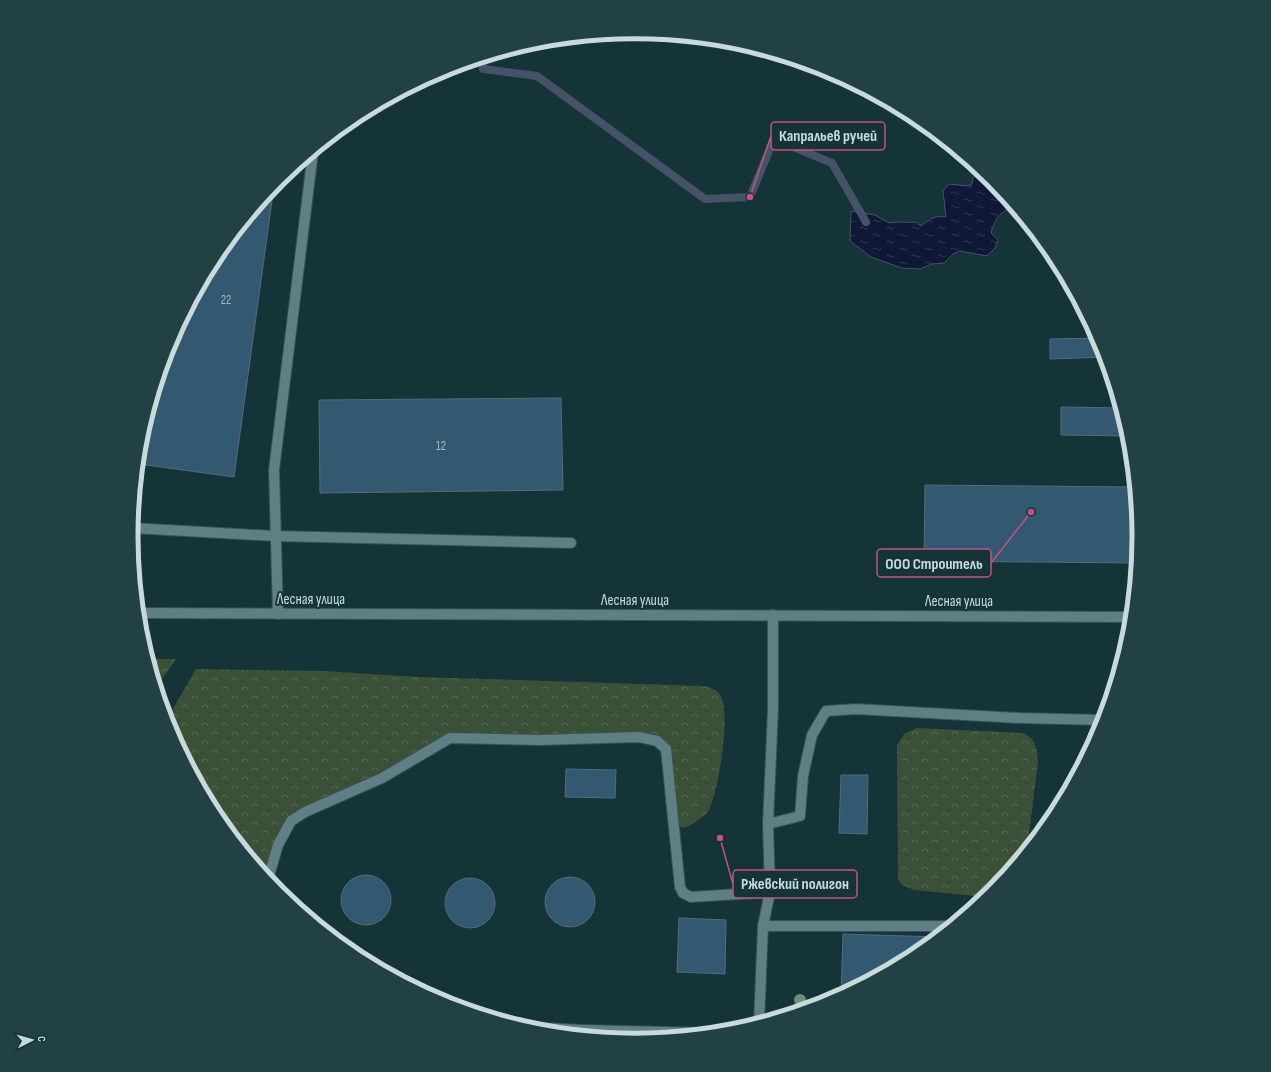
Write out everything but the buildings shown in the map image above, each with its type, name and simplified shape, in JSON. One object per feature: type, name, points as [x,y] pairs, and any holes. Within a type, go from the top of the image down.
[{"type":"street","points":[[278,614],[274,470],[312,159]]},
{"type":"street","points":[[138,528],[275,536],[571,543]]},
{"type":"street","name":"Лесная улица","points":[[145,613],[1126,617]]},
{"type":"street","points":[[759,1017],[763,926],[770,892],[768,824],[773,709],[773,615]]},
{"type":"street","points":[[768,824],[800,816],[803,776],[812,735],[826,711],[856,709],[1020,718],[1097,720]]},
{"type":"street","points":[[270,872],[278,845],[291,821],[305,812],[382,778],[450,738],[539,740],[639,737],[657,741],[666,749],[680,887],[683,893],[692,897],[770,892]]},
{"type":"street","points":[[763,926],[943,926]]},
{"type":"street","points":[[611,1032],[651,1033]]},
{"type":"green space","points":[[154,659],[176,659],[160,681]]},
{"type":"green space","points":[[196,669],[322,671],[419,677],[705,686],[712,688],[720,695],[725,718],[720,770],[713,801],[708,812],[702,818],[686,827],[678,826],[676,824],[668,749],[658,739],[450,736],[380,775],[302,809],[286,819],[266,868],[241,839],[222,812],[190,756],[171,712]]},
{"type":"green space","points":[[917,728],[1023,733],[1031,738],[1035,744],[1038,762],[1028,841],[1009,864],[977,896],[914,890],[902,885],[898,879],[897,745],[904,734]]},
{"type":"water","points":[[976,174],[1009,208],[996,219],[991,233],[998,240],[995,248],[987,256],[960,251],[953,254],[944,263],[932,264],[920,269],[902,268],[871,257],[850,241],[851,211],[875,215],[889,223],[916,222],[921,226],[932,218],[946,217],[943,191],[949,184],[967,186],[972,184]]},
{"type":"waterway","points":[[483,63],[483,69],[537,76],[705,199],[750,197],[774,139],[832,163],[866,222]]},
{"type":"place","name":"Капральев ручей","points":[[750,197]]},
{"type":"place","name":"ООО Строитель","points":[[1031,512]]},
{"type":"place","name":"Ржевский полигон","points":[[720,838]]}]
